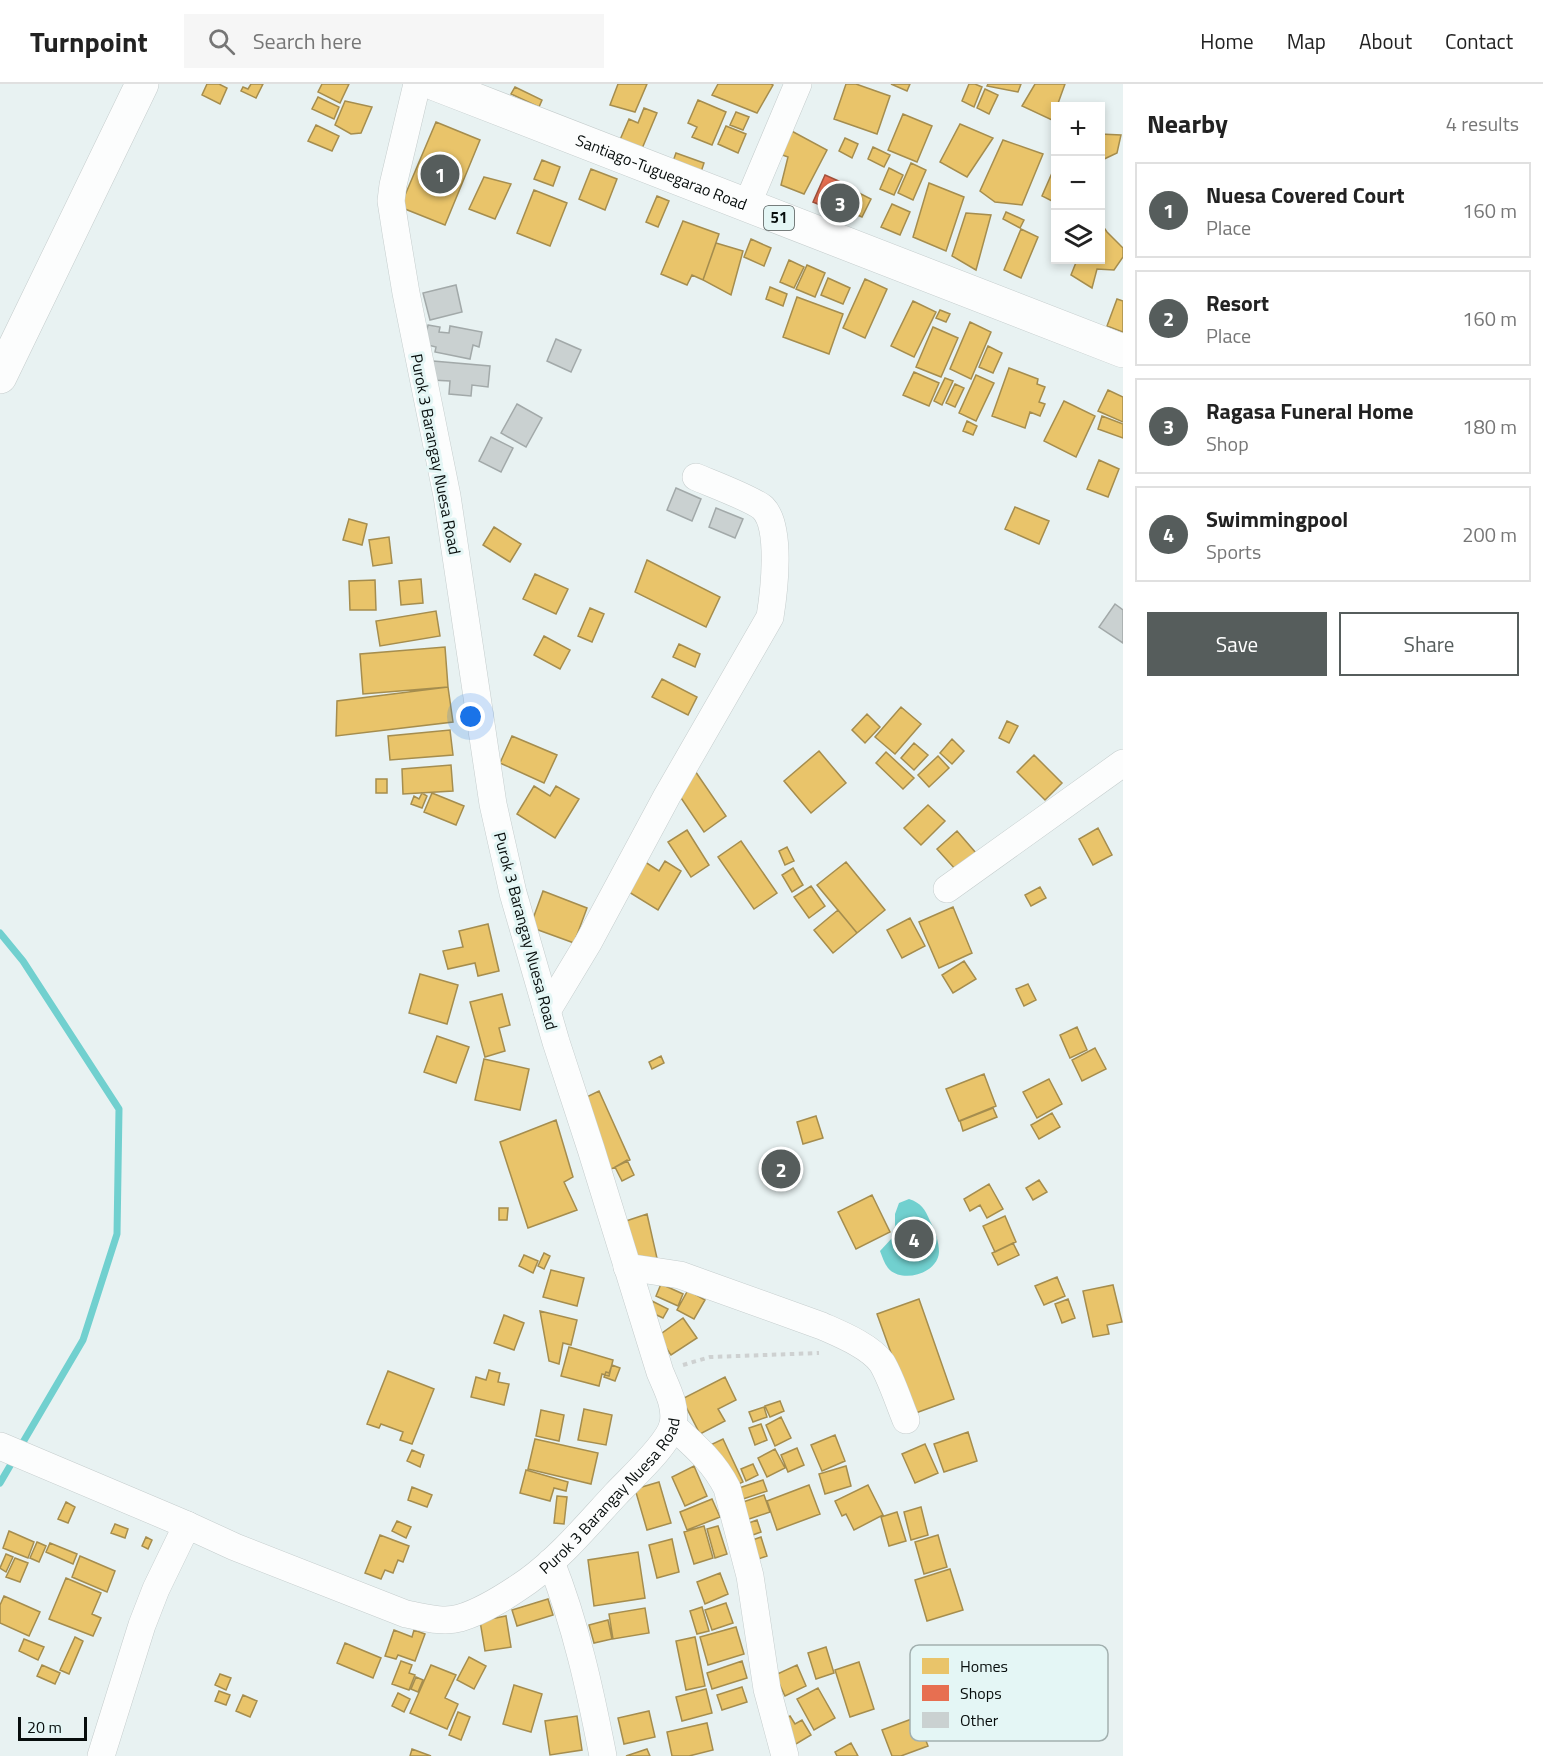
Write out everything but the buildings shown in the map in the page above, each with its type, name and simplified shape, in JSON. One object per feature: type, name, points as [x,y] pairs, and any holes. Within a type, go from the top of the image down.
[{"type":"main road","points":[[0,377],[142,84]]},
{"type":"main road","name":"Santiago-Tuguegarao Road","points":[[435,84],[1123,351]]},
{"type":"street","name":"Purok 3 Barangay Nuesa Road","points":[[0,1446],[235,1546],[406,1614],[431,1619],[459,1618],[499,1599],[528,1581],[551,1562],[648,1461],[664,1442],[673,1426],[674,1414],[671,1398],[660,1372],[547,1011],[513,893],[493,804],[447,496],[406,293],[392,201],[393,185],[417,84]]},
{"type":"street","points":[[747,205],[798,84]]},
{"type":"street","points":[[547,1011],[588,943],[667,796],[770,617],[775,586],[775,550],[770,521],[763,508],[696,477]]},
{"type":"street","points":[[947,889],[1123,763]]},
{"type":"street","points":[[627,1267],[680,1275],[840,1334],[869,1350],[882,1364],[906,1420]]},
{"type":"street","points":[[673,1426],[708,1459],[727,1488],[750,1576],[767,1689],[785,1756]]},
{"type":"street","points":[[101,1756],[156,1589],[187,1525]]},
{"type":"street","points":[[551,1562],[563,1591],[580,1646],[603,1756]]},
{"type":"path","points":[[660,1372],[710,1357],[822,1352]]},
{"type":"water","points":[[909,1199],[920,1205],[926,1213],[934,1228],[939,1252],[937,1260],[926,1271],[910,1276],[894,1273],[888,1268],[880,1251],[893,1237],[895,1214],[899,1203]]},
{"type":"waterway","points":[[0,933],[23,961],[119,1109],[117,1234],[83,1340],[19,1449]]},
{"type":"waterway","points":[[0,1483],[14,1459]]},
{"type":"place","name":"Nuesa Covered Court","points":[[440,174]]},
{"type":"place","name":"Ragasa Funeral Home","points":[[840,203]]},
{"type":"place","name":"Resort","points":[[781,1169]]},
{"type":"place","name":"Swimmingpool","points":[[914,1239]]}]
